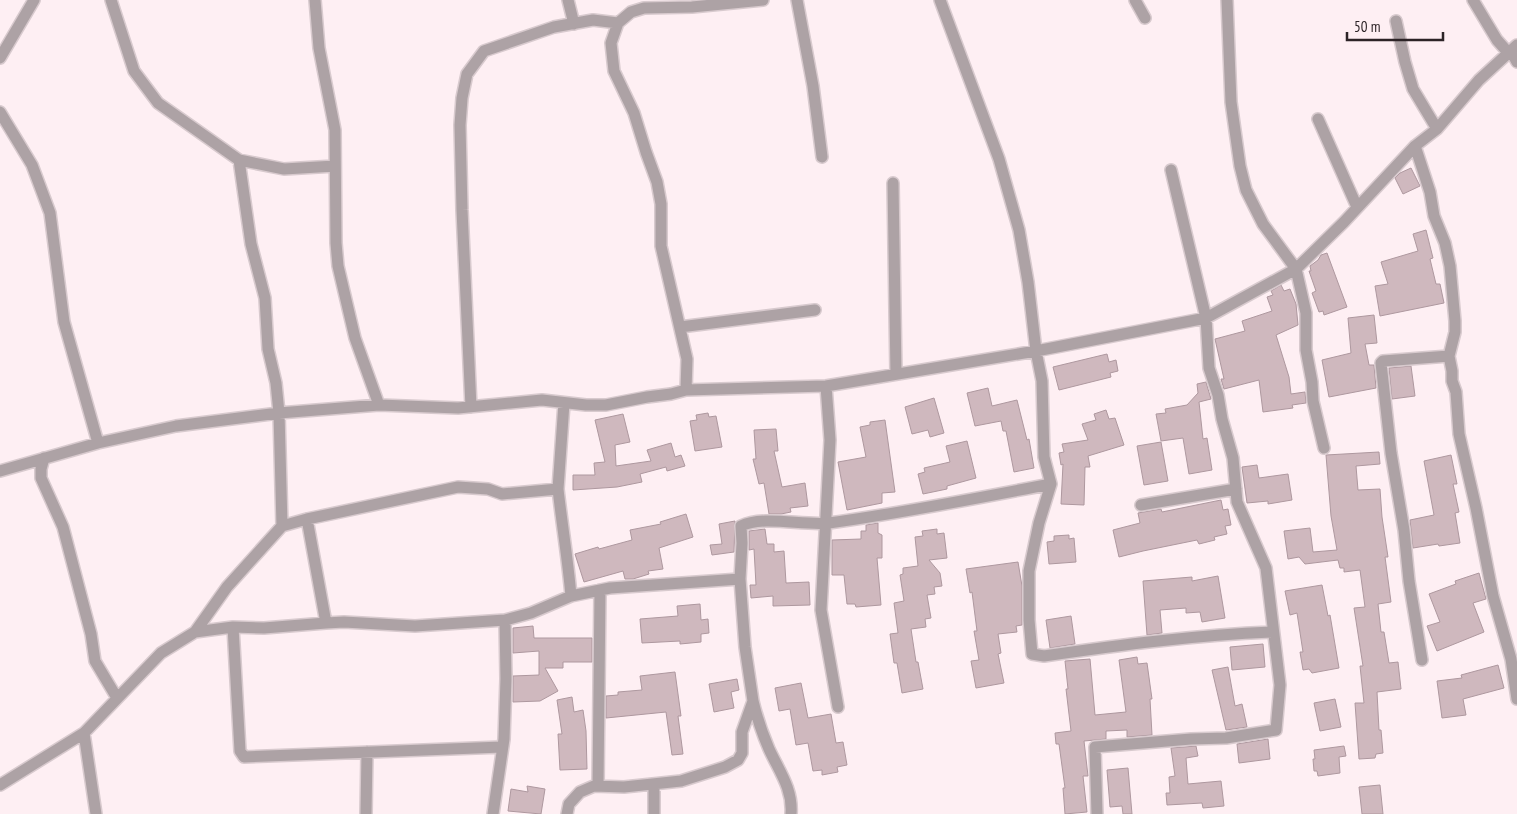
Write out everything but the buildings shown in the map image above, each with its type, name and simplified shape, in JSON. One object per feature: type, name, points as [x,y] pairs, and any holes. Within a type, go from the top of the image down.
[{"type":"street","points":[[0,58],[34,0]]},
{"type":"street","points":[[111,0],[134,70],[158,103],[239,160],[284,169],[335,166]]},
{"type":"street","points":[[315,0],[319,48],[334,130],[338,266],[355,338],[379,405]]},
{"type":"street","points":[[568,0],[574,24]]},
{"type":"street","points":[[686,390],[687,359],[662,246],[661,204],[657,182],[634,113],[614,72],[611,43],[618,23],[631,12],[644,8],[763,0]]},
{"type":"street","points":[[797,0],[813,86],[822,157]]},
{"type":"street","points":[[940,0],[999,159],[1019,230],[1042,381],[1044,457],[1051,484],[1039,523],[1029,571],[1029,620],[1032,654],[1044,656],[1138,642],[1273,632]]},
{"type":"street","points":[[1135,0],[1145,18]]},
{"type":"street","points":[[1227,0],[1231,102],[1240,166],[1246,190],[1263,224],[1296,269],[1306,313],[1306,350],[1312,382],[1313,401],[1324,448]]},
{"type":"street","points":[[1473,0],[1497,40],[1506,49],[1514,48]]},
{"type":"street","points":[[471,407],[461,191],[460,125],[463,86],[467,74],[484,50],[554,27],[593,20],[618,23]]},
{"type":"street","points":[[1396,21],[1413,90],[1437,129]]},
{"type":"street","points":[[1514,48],[1517,62]]},
{"type":"street","points":[[0,471],[98,443],[176,426],[279,413],[379,405],[458,408],[542,400],[606,405],[686,390],[826,386],[1036,351],[1206,318],[1296,269],[1415,146],[1437,129],[1479,80],[1514,48]]},
{"type":"street","points":[[0,112],[32,166],[50,213],[64,322],[98,443]]},
{"type":"street","points":[[1318,119],[1357,207]]},
{"type":"street","points":[[1415,146],[1430,192],[1434,216],[1446,243],[1455,321],[1455,332],[1449,356],[1452,381],[1456,392],[1461,446],[1494,596],[1511,659],[1517,699]]},
{"type":"street","points":[[239,160],[251,244],[265,298],[268,349],[276,383],[279,413],[282,526]]},
{"type":"street","points":[[1097,814],[1095,747],[1226,738],[1276,730],[1280,685],[1266,568],[1237,502],[1233,458],[1222,419],[1218,395],[1209,368],[1206,318],[1171,170]]},
{"type":"street","points":[[893,183],[896,374]]},
{"type":"street","points":[[680,327],[815,310]]},
{"type":"street","points":[[1422,660],[1391,453],[1381,364],[1383,361],[1449,356]]},
{"type":"street","points":[[826,386],[830,440],[826,477],[826,523],[821,610],[838,708]]},
{"type":"street","points":[[564,403],[558,489],[572,596]]},
{"type":"street","points":[[44,458],[41,478],[63,527],[91,634],[95,661],[117,698]]},
{"type":"street","points":[[791,814],[792,808],[788,785],[769,750],[759,726],[750,686],[740,579],[741,526],[770,522],[826,523],[940,505],[1051,484]]},
{"type":"street","points":[[195,632],[227,587],[282,526],[307,519],[458,488],[488,488],[502,494],[558,489]]},
{"type":"street","points":[[1141,505],[1236,489]]},
{"type":"street","points":[[307,519],[326,623]]},
{"type":"street","points":[[0,785],[84,733],[160,653],[195,632],[233,627],[264,628],[344,622],[415,626],[505,620],[531,613],[572,596],[600,590],[740,579]]},
{"type":"street","points":[[598,786],[600,590]]},
{"type":"street","points":[[493,814],[505,709],[505,620]]},
{"type":"street","points":[[233,627],[240,751],[244,757],[502,747]]},
{"type":"street","points":[[567,814],[570,804],[580,792],[594,786],[624,787],[681,781],[725,767],[738,760],[742,753],[742,732],[753,701]]},
{"type":"street","points":[[84,733],[96,814]]},
{"type":"street","points":[[366,814],[367,752]]},
{"type":"street","points":[[654,784],[654,814]]}]
